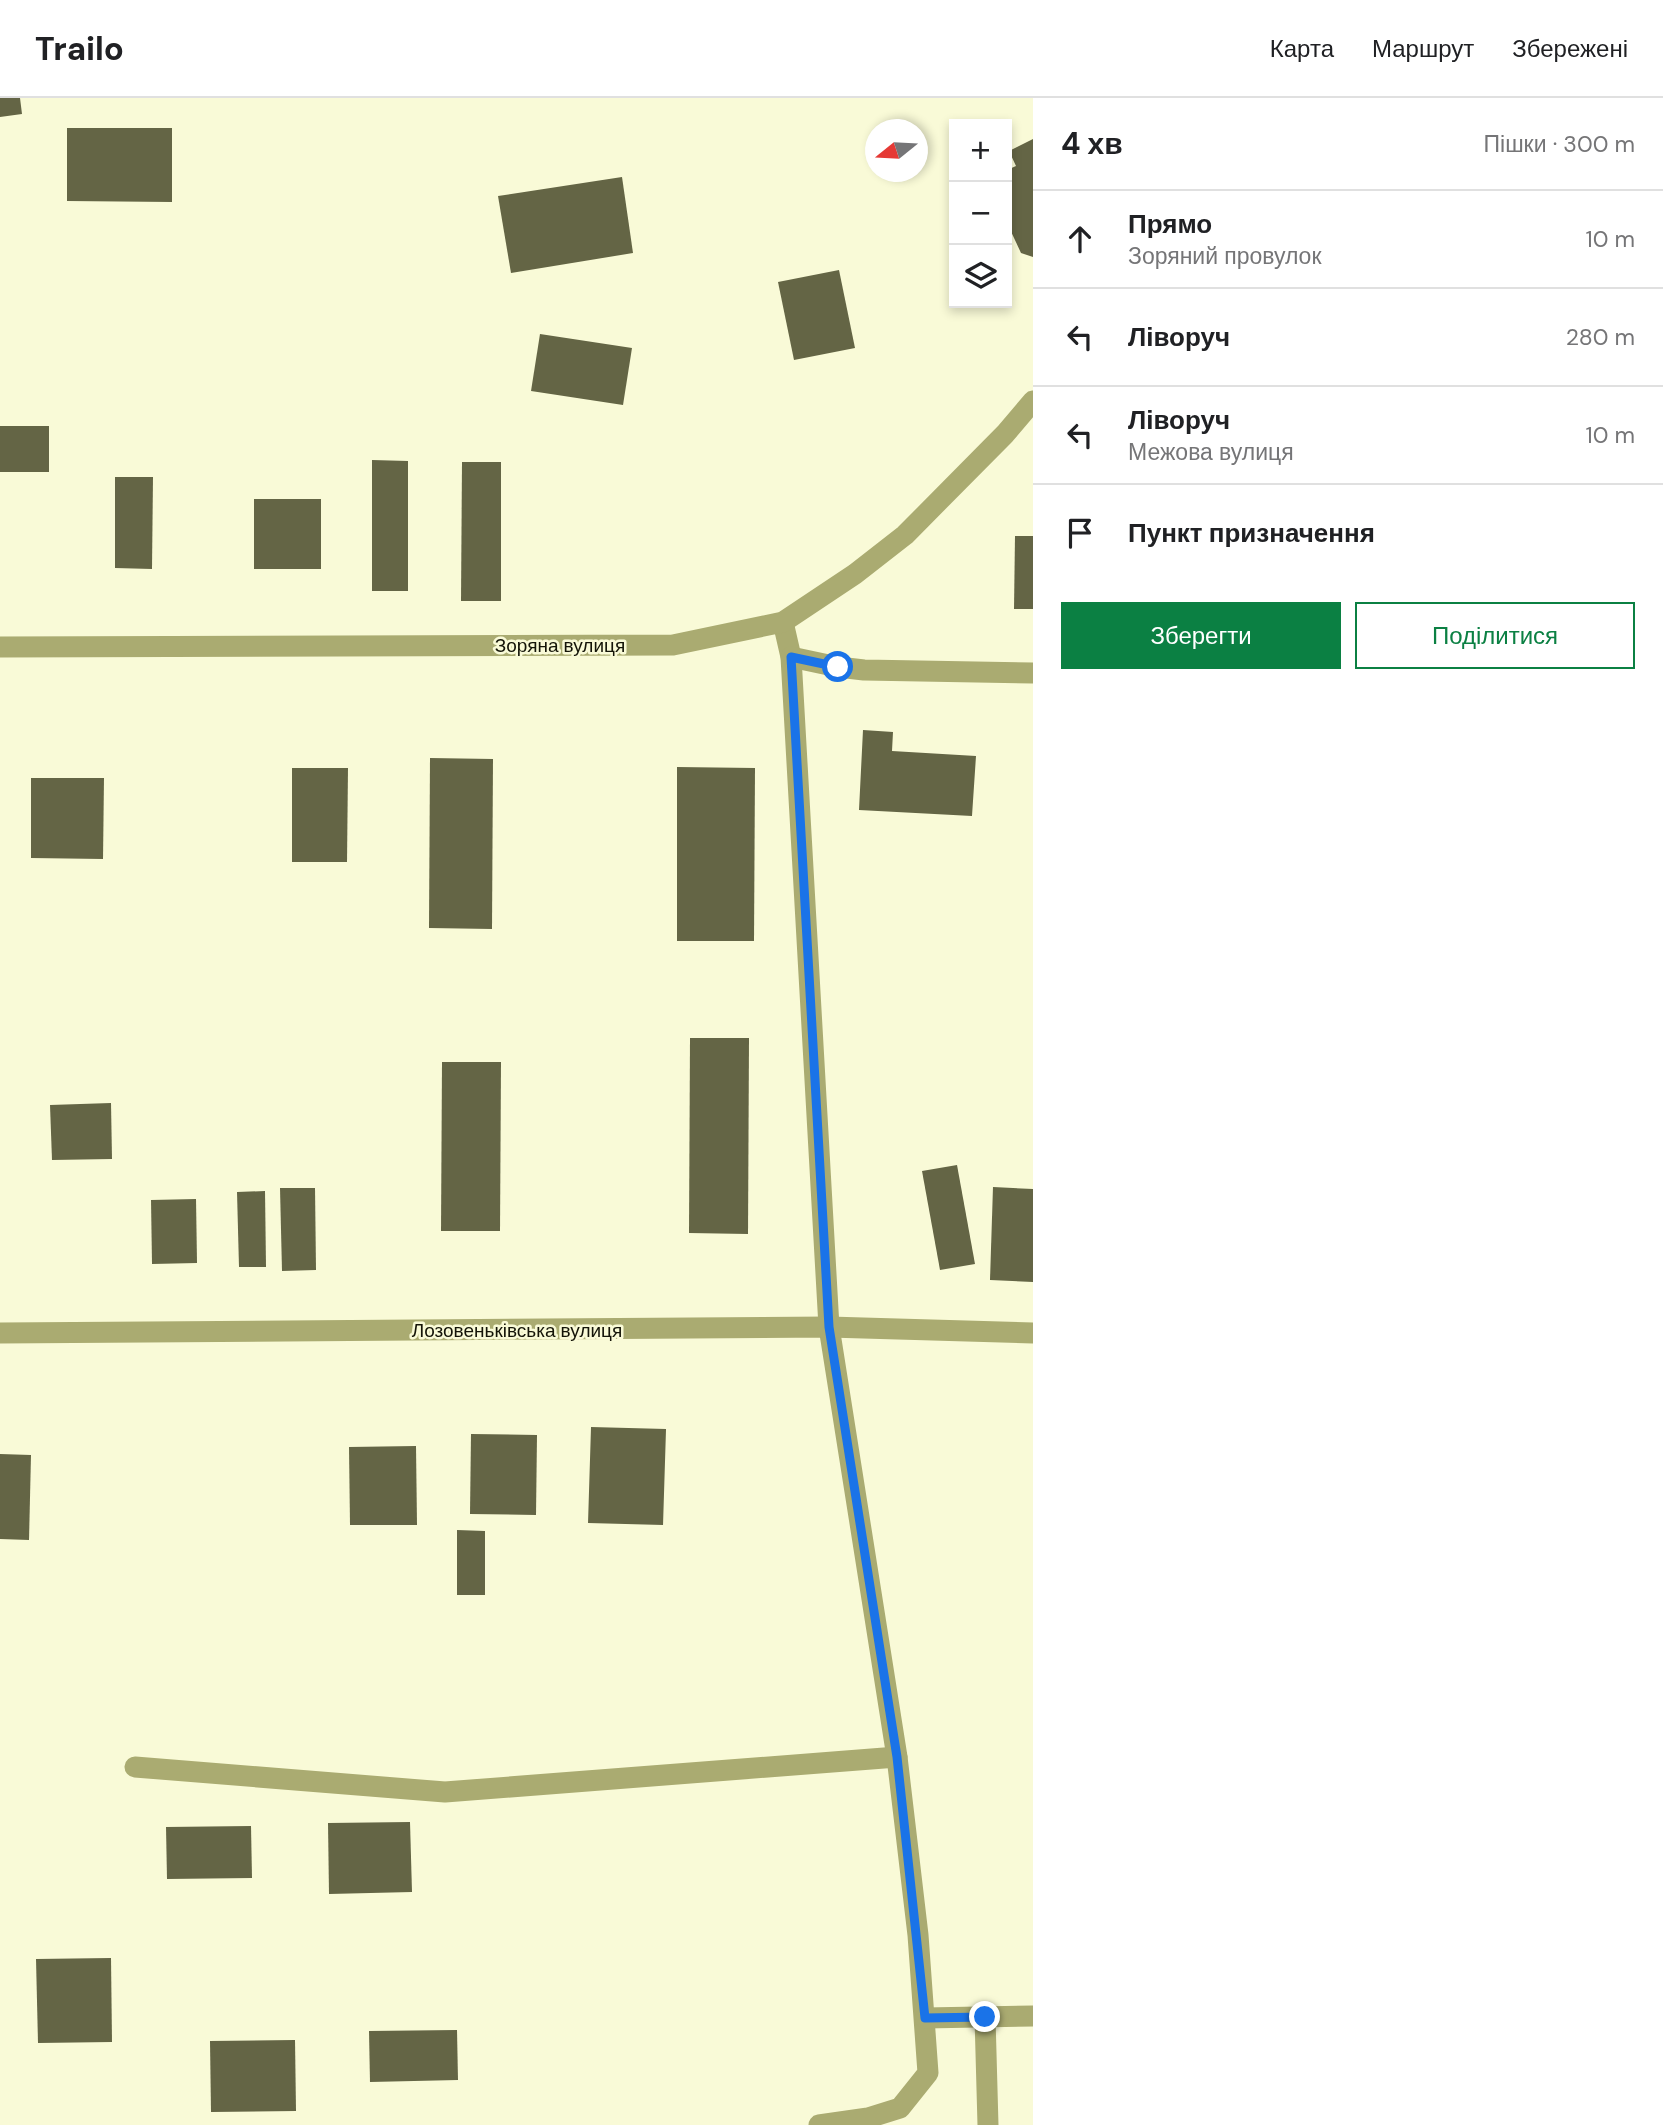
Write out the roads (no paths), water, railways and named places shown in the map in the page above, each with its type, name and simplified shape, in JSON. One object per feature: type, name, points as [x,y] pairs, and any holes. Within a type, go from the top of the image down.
[{"type":"street","name":"Зоряна вулиця","points":[[0,647],[673,645],[783,622],[855,574],[905,535],[1033,401]]},
{"type":"street","points":[[783,622],[791,657],[829,1327],[897,1757],[925,2018],[928,2073],[900,2108],[868,2118],[818,2125]]},
{"type":"street","points":[[791,657],[863,670],[1033,673]]},
{"type":"street","name":"Лозовеньківська вулиця","points":[[0,1333],[829,1327],[1033,1333]]},
{"type":"street","points":[[135,1767],[445,1792],[897,1757]]},
{"type":"street","points":[[985,2017],[988,2125]]},
{"type":"street","points":[[925,2018],[1033,2017]]}]
